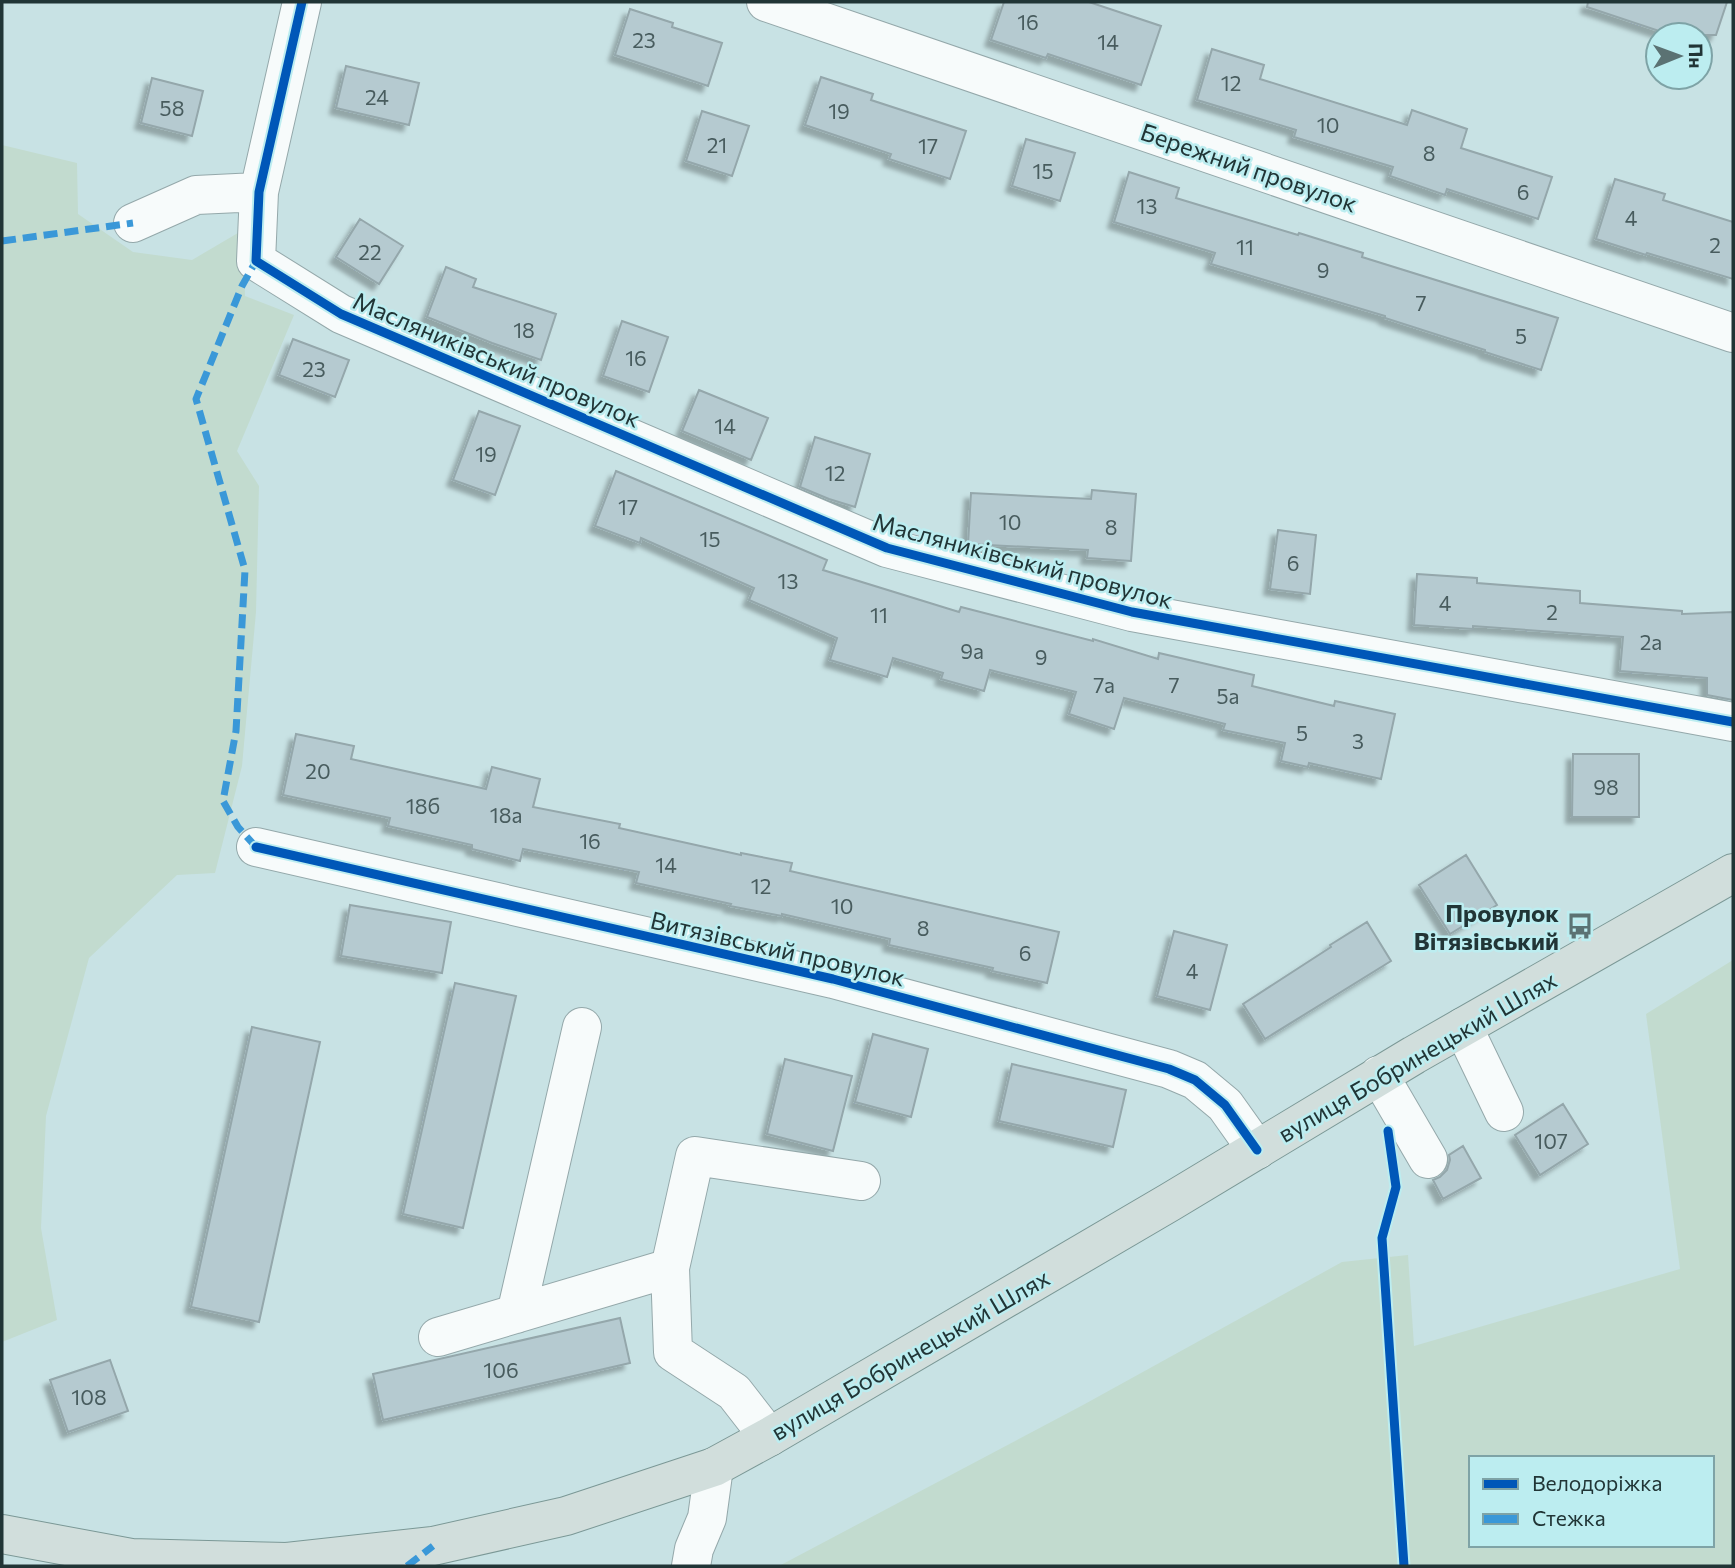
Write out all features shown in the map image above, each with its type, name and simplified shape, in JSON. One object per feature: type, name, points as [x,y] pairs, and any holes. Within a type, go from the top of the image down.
[{"type":"main road","name":"вулиця Бобринецький Шлях","points":[[2,1534],[131,1558],[287,1562],[433,1546],[566,1516],[714,1468],[1170,1202],[1379,1076],[1733,873]]},
{"type":"street","points":[[132,223],[196,195],[259,192],[302,2]]},
{"type":"street","name":"Бережний провулок","points":[[766,2],[1733,332]]},
{"type":"street","name":"Масляниківський провулок","points":[[259,192],[256,261],[341,314],[887,548],[1132,612],[1733,722]]},
{"type":"street","name":"Витязівський провулок","points":[[256,847],[833,979],[1169,1069],[1195,1080],[1224,1105],[1257,1150]]},
{"type":"street","points":[[516,1314],[582,1027]]},
{"type":"street","points":[[1463,1027],[1504,1112]]},
{"type":"street","points":[[1379,1076],[1427,1159]]},
{"type":"street","points":[[769,1437],[734,1392],[673,1352],[670,1268],[695,1156],[861,1181]]},
{"type":"street","points":[[438,1337],[670,1268]]},
{"type":"street","points":[[691,1566],[694,1549],[707,1518],[714,1468]]},
{"type":"green space","points":[[2,145],[77,163],[78,214],[133,252],[192,260],[243,230],[245,296],[294,315],[237,451],[259,486],[256,612],[242,766],[215,873],[177,875],[89,958],[46,1116],[41,1228],[57,1320],[2,1342]]},
{"type":"green space","points":[[1733,960],[1733,1566],[779,1566],[1083,1405],[1342,1262],[1408,1255],[1414,1346],[1680,1269],[1646,1014]]},
{"type":"building","points":[[1004,2],[1089,2],[1161,26],[1141,85],[1048,54],[1046,58],[991,40]]},
{"type":"building","points":[[1588,2],[1727,2],[1716,35],[1714,21],[1644,21],[1644,26],[1587,7]]},
{"type":"building","points":[[630,9],[673,23],[672,27],[722,43],[708,86],[615,55]]},
{"type":"building","points":[[1212,49],[1264,65],[1260,79],[1407,125],[1412,110],[1467,129],[1461,148],[1552,177],[1538,219],[1447,189],[1445,195],[1390,176],[1393,167],[1294,137],[1296,130],[1197,100]]},
{"type":"building","points":[[346,66],[419,83],[409,125],[336,108]]},
{"type":"building","points":[[821,77],[873,94],[871,100],[966,131],[950,179],[889,159],[891,154],[805,125]]},
{"type":"building","points":[[152,78],[203,91],[192,136],[141,123]]},
{"type":"building","points":[[702,111],[749,126],[732,176],[686,161]]},
{"type":"building","points":[[1026,139],[1075,153],[1060,201],[1012,186]]},
{"type":"building","points":[[1129,172],[1179,188],[1176,198],[1363,253],[1362,257],[1558,318],[1541,370],[1385,316],[1211,264],[1215,253],[1114,222]]},
{"type":"building","points":[[1615,179],[1665,194],[1663,200],[1733,222],[1733,279],[1596,239]]},
{"type":"building","points":[[360,219],[403,246],[379,284],[336,257]]},
{"type":"building","points":[[446,267],[476,279],[473,287],[556,314],[541,360],[427,317]]},
{"type":"building","points":[[622,321],[668,337],[649,392],[603,376]]},
{"type":"building","points":[[293,339],[349,360],[335,397],[279,375]]},
{"type":"building","points":[[699,390],[768,418],[751,460],[682,431]]},
{"type":"building","points":[[479,411],[520,426],[495,495],[453,480]]},
{"type":"building","points":[[815,437],[870,454],[855,507],[800,487]]},
{"type":"building","points":[[616,471],[827,560],[823,570],[959,612],[961,607],[1093,639],[1158,659],[1159,653],[1254,675],[1252,686],[1334,706],[1335,701],[1395,714],[1381,779],[1309,763],[1308,767],[1281,761],[1285,743],[1223,730],[1225,724],[1124,698],[1114,729],[1069,714],[1076,692],[990,670],[984,691],[941,679],[943,673],[893,658],[887,677],[830,660],[837,638],[749,600],[754,588],[641,538],[640,543],[595,526]]},
{"type":"building","points":[[1092,490],[1136,494],[1131,561],[1087,558],[1088,550],[968,544],[971,493],[1091,499]]},
{"type":"building","points":[[1278,530],[1316,535],[1310,594],[1270,589]]},
{"type":"building","points":[[1417,574],[1477,578],[1477,583],[1580,591],[1580,603],[1682,611],[1682,614],[1733,612],[1733,700],[1707,695],[1707,678],[1620,671],[1623,637],[1473,626],[1473,629],[1414,625]]},
{"type":"building","points":[[296,734],[354,746],[351,759],[486,789],[492,767],[540,779],[533,807],[620,824],[619,828],[741,855],[792,863],[790,871],[1059,932],[1047,983],[889,945],[890,939],[782,914],[730,906],[731,904],[636,883],[639,872],[523,849],[520,861],[472,849],[472,845],[388,826],[390,818],[283,795]]},
{"type":"building","points":[[1573,754],[1639,754],[1639,817],[1572,817]]},
{"type":"building","points":[[1466,855],[1497,905],[1450,934],[1419,885]]},
{"type":"building","points":[[350,905],[451,922],[442,973],[341,956]]},
{"type":"building","points":[[1367,922],[1391,961],[1265,1039],[1243,1004]]},
{"type":"building","points":[[1174,931],[1227,945],[1210,1010],[1157,996]]},
{"type":"building","points":[[455,983],[516,996],[463,1228],[403,1214]]},
{"type":"building","points":[[252,1027],[320,1042],[259,1322],[191,1307]]},
{"type":"building","points":[[873,1034],[928,1049],[911,1117],[855,1102]]},
{"type":"building","points":[[785,1059],[852,1076],[833,1151],[767,1134]]},
{"type":"building","points":[[1012,1064],[1126,1090],[1113,1147],[999,1121]]},
{"type":"building","points":[[1563,1104],[1588,1144],[1540,1175],[1515,1135]]},
{"type":"building","points":[[1463,1146],[1481,1178],[1443,1199],[1433,1180],[1447,1170],[1449,1155]]},
{"type":"building","points":[[620,1318],[630,1363],[383,1420],[373,1374]]},
{"type":"building","points":[[110,1360],[128,1411],[68,1432],[50,1380]]},
{"type":"marked path","points":[[2,241],[133,223]]},
{"type":"marked path","points":[[256,261],[242,286],[196,399],[245,570],[236,731],[223,801],[238,827],[256,847]]},
{"type":"marked path","points":[[407,1566],[433,1546]]},
{"type":"cycle path","points":[[302,2],[259,192],[256,261],[341,314],[887,548],[1132,612],[1733,722]]},
{"type":"cycle path","points":[[256,847],[833,979],[1169,1069],[1195,1080],[1225,1105],[1257,1150]]},
{"type":"cycle path","points":[[1388,1131],[1396,1187],[1382,1238],[1404,1566]]},
{"type":"place","name":"Провулок Вітязівський","points":[[1580,926]]}]
